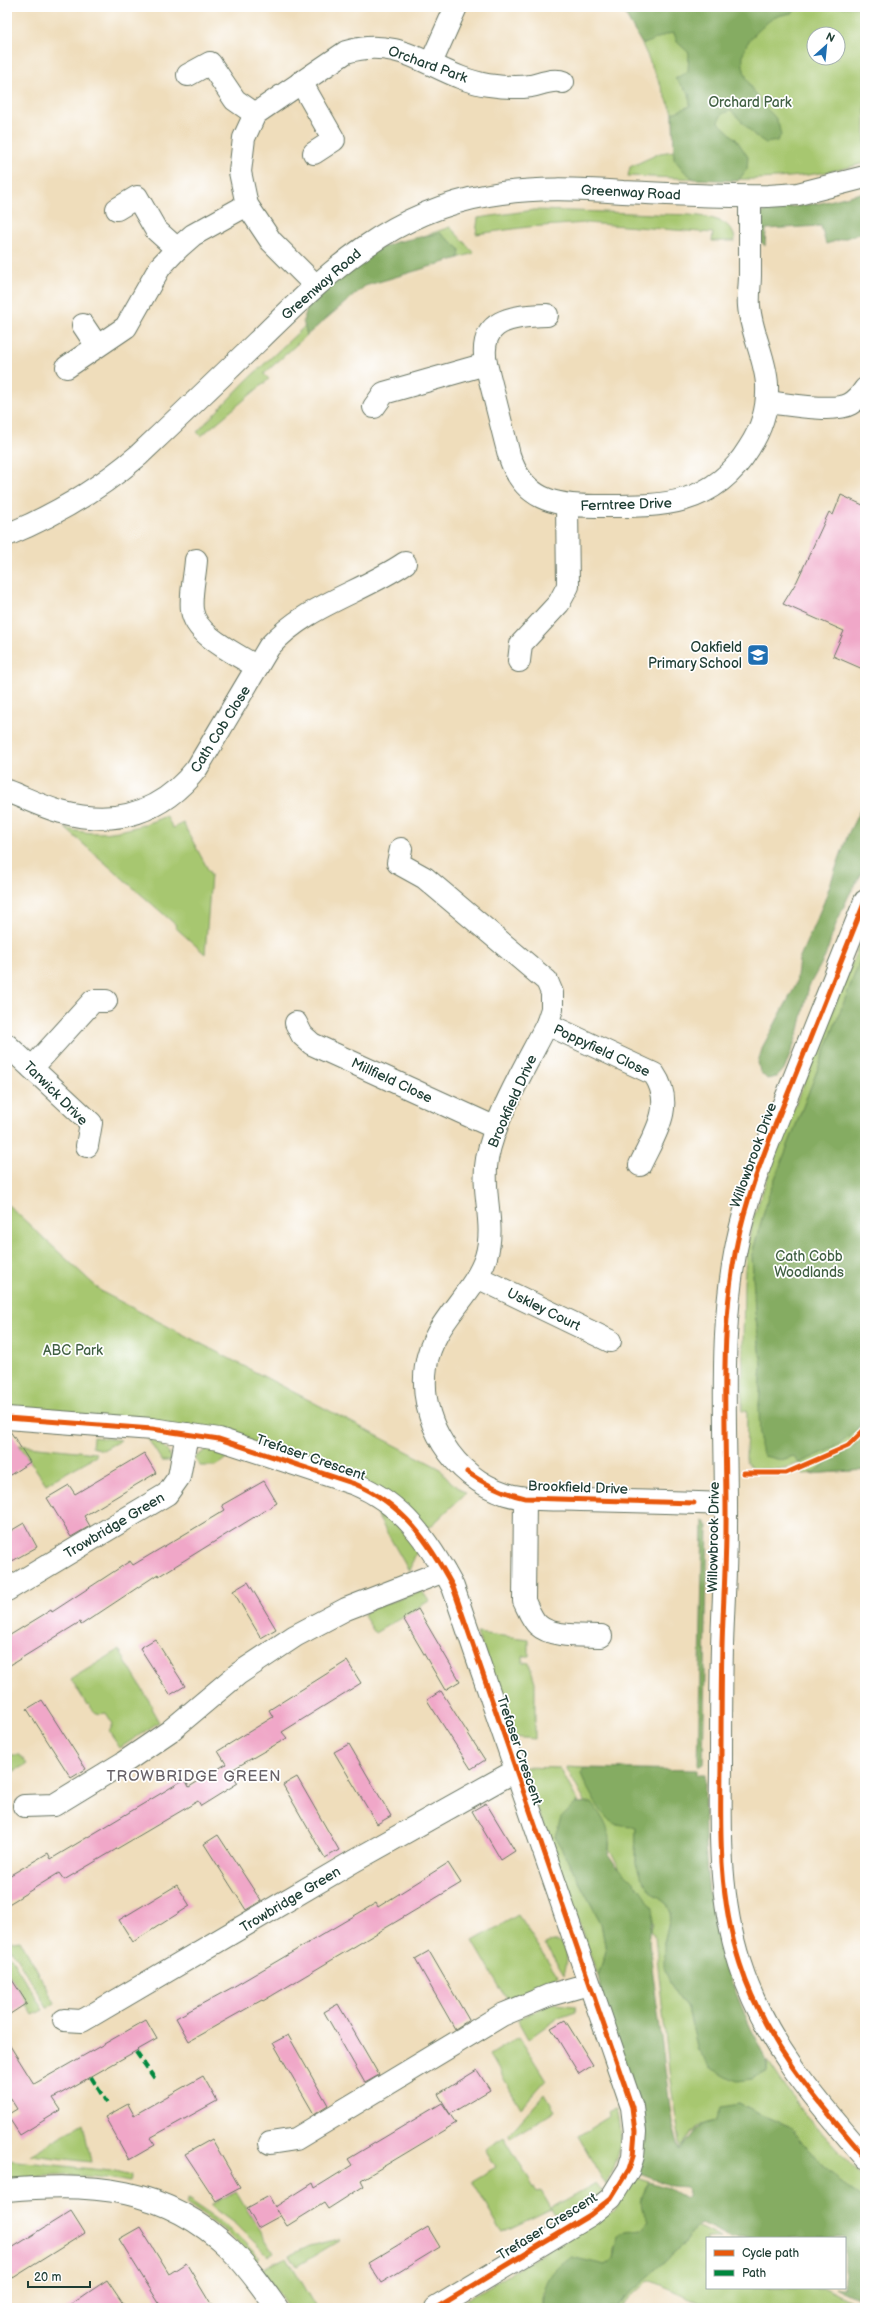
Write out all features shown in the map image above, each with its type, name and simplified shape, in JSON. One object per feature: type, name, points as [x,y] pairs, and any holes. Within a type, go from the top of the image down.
[{"type":"street","points":[[431,63],[456,7]]},
{"type":"street","name":"Orchard Park","points":[[255,114],[346,52],[361,47],[375,46],[393,49],[487,85],[511,87],[530,86],[558,80],[563,82]]},
{"type":"street","points":[[188,75],[210,63],[235,100],[255,114],[244,138],[240,172],[247,205],[271,241],[315,286]]},
{"type":"street","points":[[301,82],[334,140],[314,153]]},
{"type":"street","name":"Greenway Road","points":[[7,535],[71,504],[114,476],[184,412],[315,286],[353,254],[394,227],[455,202],[489,194],[538,190],[584,190],[750,197],[798,194],[865,177]]},
{"type":"street","points":[[117,209],[137,197],[156,230],[177,249]]},
{"type":"street","name":"Ferntree Drive","points":[[547,315],[521,316],[505,320],[492,328],[485,341],[484,353],[486,364],[513,467],[521,480],[534,493],[552,502],[567,506],[645,506],[677,502],[698,496],[728,476],[744,457],[765,418],[768,402],[768,383],[749,305],[750,197]]},
{"type":"street","points":[[67,367],[126,327],[160,267],[177,249],[193,235],[247,205]]},
{"type":"street","points":[[83,325],[97,346]]},
{"type":"street","points":[[374,408],[384,393],[486,364]]},
{"type":"street","points":[[768,402],[836,408],[849,405],[860,396],[865,389]]},
{"type":"street","points":[[519,661],[521,644],[559,604],[568,586],[567,506]]},
{"type":"street","points":[[196,560],[192,610],[196,621],[203,633],[257,667]]},
{"type":"street","name":"Cath Cob Close","points":[[7,791],[59,812],[80,817],[101,819],[146,810],[167,799],[184,786],[208,750],[269,647],[282,632],[298,620],[382,578],[405,563]]},
{"type":"street","name":"Brookfield Drive","points":[[401,849],[398,863],[425,878],[547,981],[552,994],[552,1009],[547,1024],[496,1128],[487,1160],[485,1183],[490,1225],[490,1239],[486,1257],[477,1277],[445,1321],[430,1350],[426,1372],[427,1407],[437,1434],[450,1455],[467,1472],[485,1484],[505,1494],[525,1498],[725,1504]]},
{"type":"street","name":"Willowbrook Drive","points":[[860,2143],[815,2100],[792,2069],[762,2017],[740,1966],[726,1905],[720,1859],[720,1815],[727,1353],[732,1279],[740,1231],[763,1156],[865,901]]},
{"type":"street","points":[[32,1068],[93,1001],[106,1001]]},
{"type":"street","name":"Millfield Close","points":[[296,1023],[302,1035],[312,1044],[496,1128]]},
{"type":"street","name":"Poppyfield Close","points":[[547,1024],[654,1074],[662,1084],[664,1100],[663,1114],[640,1165]]},
{"type":"street","name":"Tarwick Drive","points":[[7,1045],[91,1123],[87,1146]]},
{"type":"street","name":"Uskley Court","points":[[477,1277],[610,1341]]},
{"type":"street","name":"Trefaser Crescent","points":[[7,1418],[187,1434],[226,1441],[374,1492],[413,1524],[428,1544],[444,1571],[459,1603],[515,1771],[589,1984],[617,2059],[632,2107],[635,2132],[633,2156],[629,2170],[611,2198],[590,2215],[436,2308]]},
{"type":"street","name":"Trowbridge Green","points":[[7,1590],[167,1494],[179,1477],[187,1434]]},
{"type":"street","points":[[525,1498],[524,1601],[529,1612],[538,1625],[550,1632],[601,1636]]},
{"type":"street","points":[[24,1806],[54,1805],[123,1763],[170,1731],[238,1674],[295,1636],[346,1609],[444,1571]]},
{"type":"street","name":"Trowbridge Green","points":[[64,2020],[82,2021],[354,1861],[515,1771]]},
{"type":"street","points":[[270,2143],[296,2139],[502,2015],[550,1995],[589,1984]]},
{"type":"street","points":[[7,2190],[62,2186],[102,2188],[142,2196],[161,2203],[202,2226],[230,2249],[251,2272],[277,2308]]},
{"type":"green space","name":"Orchard Park","points":[[621,7],[865,7],[865,163],[836,170],[777,178],[718,179],[628,176],[630,167],[660,153],[674,151],[673,113],[642,44]]},
{"type":"green space","points":[[621,7],[797,7],[793,13],[775,17],[768,22],[754,35],[747,44],[743,53],[743,63],[748,82],[778,123],[781,135],[777,141],[766,143],[755,136],[731,110],[722,114],[718,122],[736,139],[748,157],[747,169],[738,181],[694,179],[685,172],[674,159],[673,113],[690,106],[689,93],[675,79],[688,71],[689,53],[677,42],[674,33],[642,44]]},
{"type":"green space","points":[[865,192],[865,232],[826,244],[821,226],[766,229],[765,246],[759,240],[758,216],[767,210],[821,203]]},
{"type":"green space","points":[[534,210],[687,215],[712,218],[726,224],[732,232],[735,241],[712,241],[713,233],[586,223],[528,227],[476,234],[478,218]]},
{"type":"green space","points":[[450,227],[474,253],[458,258],[440,233],[415,239]]},
{"type":"green space","points":[[440,233],[460,249],[459,258],[365,286],[307,335],[303,321],[309,303],[376,250],[396,242]]},
{"type":"green space","points":[[305,326],[307,335],[264,374],[269,379],[201,436],[197,432],[246,381]]},
{"type":"green space","points":[[865,800],[865,868],[849,895],[836,924],[825,957],[809,986],[799,1030],[785,1068],[777,1077],[767,1079],[760,1072],[758,1062],[763,1046],[796,985],[799,959],[824,902],[848,834]]},
{"type":"green space","points":[[166,816],[173,828],[183,823],[211,875],[205,954],[175,927],[176,925],[65,828],[91,833],[104,833],[129,829]]},
{"type":"green space","points":[[865,930],[865,948],[769,1194],[752,1254],[755,1312],[762,1365],[759,1406],[781,1460],[859,1429],[865,1418],[865,1470],[803,1474],[799,1463],[785,1469],[754,1469],[746,1462],[747,1411],[742,1411],[744,1282],[747,1248],[754,1216],[779,1145]]},
{"type":"green space","name":"Cath Cobb Woodlands","points":[[865,948],[865,1418],[852,1434],[836,1446],[799,1463],[794,1456],[781,1460],[764,1456],[760,1446],[759,1406],[762,1365],[755,1312],[752,1254],[769,1194]]},
{"type":"green space","name":"ABC Park","points":[[7,1204],[102,1292],[439,1468],[451,1482],[466,1493],[429,1528],[417,1516],[351,1474],[7,1409]]},
{"type":"green space","points":[[93,1437],[121,1440],[103,1450],[92,1447]]},
{"type":"green space","points":[[148,1439],[161,1444],[166,1449],[171,1461],[162,1461]]},
{"type":"green space","points":[[864,1439],[865,1470],[810,1474]]},
{"type":"green space","points":[[19,1445],[96,1453],[96,1456],[46,1484]]},
{"type":"green space","points":[[209,1448],[236,1453],[216,1466],[200,1466],[194,1458]]},
{"type":"green space","points":[[379,1505],[416,1544],[416,1553],[409,1571],[374,1510]]},
{"type":"green space","points":[[703,1520],[708,1526],[703,1764],[698,1767]]},
{"type":"green space","points":[[422,1591],[429,1601],[375,1633],[364,1616],[366,1611]]},
{"type":"green space","points":[[477,1633],[529,1639],[529,1656],[523,1656],[523,1662],[529,1663],[535,1682],[535,1739],[513,1737]]},
{"type":"green space","points":[[119,1650],[153,1707],[151,1708],[159,1722],[120,1748],[109,1732],[113,1724],[106,1713],[96,1713],[89,1704],[87,1705],[71,1679]]},
{"type":"green space","points":[[7,1749],[11,1755],[20,1755],[27,1764],[7,1775]]},
{"type":"green space","points":[[522,1767],[560,1768],[579,1804],[575,1804],[555,1836],[601,1923],[606,1951],[598,1976]]},
{"type":"green space","points":[[566,1767],[584,1768],[582,1776],[636,1827],[635,1861],[651,1892],[667,1904],[671,1913],[664,1943],[670,1983],[687,2009],[697,2050],[752,2079],[767,2071],[768,2061],[800,2109],[865,2179],[865,2200],[840,2182],[802,2143],[789,2126],[756,2113],[740,2104],[716,2121],[698,2126],[690,2133],[681,2149],[670,2080],[655,1937],[651,1930],[653,1923],[640,1889],[620,1869],[609,1848],[610,1839],[592,1804],[586,1804]]},
{"type":"green space","points":[[584,1768],[697,1770],[697,1775],[705,1775],[706,1862],[715,1926],[729,1976],[749,2024],[763,2052],[767,2064],[767,2071],[752,2079],[736,2081],[710,2067],[697,2050],[687,2009],[670,1983],[664,1966],[664,1943],[671,1913],[667,1904],[651,1892],[640,1875],[635,1861],[636,1828],[617,1825],[606,1817],[591,1795],[581,1774]]},
{"type":"green space","points":[[592,1803],[601,1815],[608,1833],[608,1854],[615,1864],[640,1889],[653,1908],[649,1943],[672,2123],[680,2150],[694,2131],[701,2126],[716,2121],[721,2107],[740,2104],[756,2113],[789,2126],[802,2143],[840,2182],[865,2200],[865,2302],[837,2289],[846,2289],[846,2237],[730,2237],[701,2223],[696,2226],[681,2247],[614,2308],[543,2308],[546,2284],[557,2268],[564,2262],[571,2257],[605,2265],[613,2259],[617,2237],[626,2232],[641,2230],[648,2221],[641,2202],[649,2182],[668,2188],[685,2198],[688,2194],[687,2187],[672,2186],[637,2173],[598,1976],[606,1951],[601,1923],[555,1836],[561,1818],[575,1804]]},
{"type":"green space","points":[[518,1915],[558,1976],[547,1983],[507,2000],[473,1941]]},
{"type":"green space","points":[[20,1940],[55,2003],[47,2008],[7,1942]]},
{"type":"green space","points":[[552,1941],[558,1941],[563,1944],[567,1953],[564,1975],[545,1944]]},
{"type":"green space","points":[[7,1951],[43,2010],[33,2015],[7,1971]]},
{"type":"green space","points":[[555,2003],[575,2005],[576,2011],[559,2017],[528,2039],[518,2021],[520,2017]]},
{"type":"green space","points":[[519,2037],[546,2080],[521,2108],[490,2055]]},
{"type":"green space","points":[[545,2094],[555,2111],[510,2138],[509,2134]]},
{"type":"green space","points":[[616,2109],[620,2129],[618,2157],[606,2184],[578,2136],[610,2116],[609,2111]]},
{"type":"green space","points":[[83,2123],[91,2162],[30,2155]]},
{"type":"green space","points":[[504,2137],[537,2192],[541,2191],[551,2208],[596,2183],[604,2194],[567,2218],[554,2214],[551,2209],[502,2232],[472,2181],[496,2167],[485,2149]]},
{"type":"green space","points":[[7,2160],[111,2171],[131,2176],[129,2182],[83,2176],[7,2179]]},
{"type":"green space","points":[[636,2178],[649,2182],[645,2188],[648,2221],[640,2230],[626,2232],[614,2248],[613,2259],[605,2265],[592,2263],[543,2292],[543,2308],[453,2308],[615,2210]]},
{"type":"green space","points":[[236,2191],[273,2253],[268,2256],[236,2224],[210,2205]]},
{"type":"green space","points":[[187,2199],[231,2229],[260,2258],[256,2261],[227,2232],[185,2203]]},
{"type":"green space","points":[[696,2226],[719,2237],[706,2237],[706,2289],[827,2289],[865,2308],[713,2308],[649,2280],[618,2308],[614,2308],[681,2247]]},
{"type":"green space","points":[[338,2239],[340,2240],[297,2266],[290,2255],[310,2246]]},
{"type":"green space","points":[[287,2257],[317,2308],[289,2308],[261,2269]]},
{"type":"building","points":[[841,495],[865,506],[865,670],[833,656],[844,631],[783,604],[797,581],[829,512],[833,515]]},
{"type":"building","points":[[7,1431],[10,1431],[30,1462],[7,1477]]},
{"type":"building","points":[[144,1453],[156,1473],[84,1516],[90,1526],[71,1537],[47,1498],[69,1485],[75,1494]]},
{"type":"building","points":[[264,1481],[277,1503],[159,1576],[158,1574],[81,1625],[80,1622],[7,1667],[7,1637],[51,1610],[52,1612],[130,1561],[133,1565],[225,1510],[222,1505]]},
{"type":"building","points":[[24,1523],[37,1547],[7,1564],[7,1533]]},
{"type":"building","points":[[248,1582],[276,1629],[261,1638],[233,1591]]},
{"type":"building","points":[[418,1609],[460,1681],[445,1690],[403,1618]]},
{"type":"building","points":[[155,1639],[185,1686],[170,1695],[140,1648]]},
{"type":"building","points":[[347,1661],[361,1683],[282,1732],[287,1738],[230,1771],[238,1783],[201,1806],[198,1801],[64,1880],[59,1873],[7,1905],[7,1877],[48,1853],[51,1859],[185,1779],[189,1787],[226,1764],[218,1751],[273,1717],[269,1710]]},
{"type":"building","points":[[441,1691],[485,1760],[471,1769],[427,1700]]},
{"type":"building","points":[[42,1700],[86,1769],[71,1778],[27,1709]]},
{"type":"building","points":[[349,1744],[391,1816],[377,1824],[334,1752]]},
{"type":"building","points":[[297,1777],[339,1850],[325,1858],[283,1785]]},
{"type":"building","points":[[486,1803],[515,1851],[501,1860],[472,1811]]},
{"type":"building","points":[[218,1835],[261,1901],[246,1910],[204,1844]]},
{"type":"building","points":[[448,1863],[461,1883],[263,2001],[262,2000],[189,2041],[176,2018],[233,1987],[376,1903],[378,1907]]},
{"type":"building","points":[[177,1885],[190,1906],[133,1942],[119,1920]]},
{"type":"building","points":[[429,1951],[469,2020],[455,2029],[415,1959]]},
{"type":"building","points":[[7,1972],[27,2003],[7,2016]]},
{"type":"building","points":[[338,2004],[379,2075],[365,2083],[324,2012]]},
{"type":"building","points":[[146,2020],[157,2039],[53,2098],[61,2110],[20,2135],[7,2115],[17,2109],[7,2093],[7,2041],[34,2084]]},
{"type":"building","points":[[565,2020],[593,2065],[579,2074],[551,2028]]},
{"type":"building","points":[[288,2035],[328,2105],[314,2114],[273,2043]]},
{"type":"building","points":[[477,2070],[490,2090],[450,2114],[438,2094]]},
{"type":"building","points":[[203,2076],[217,2101],[150,2138],[155,2145],[129,2160],[105,2117],[128,2104],[134,2115]]},
{"type":"building","points":[[442,2103],[456,2123],[361,2180],[364,2186],[328,2209],[324,2203],[287,2226],[276,2209],[280,2216],[258,2228],[247,2208],[269,2196],[275,2207],[313,2183],[315,2188],[352,2165],[348,2159]]},
{"type":"building","points":[[212,2139],[240,2188],[216,2201],[185,2154]]},
{"type":"building","points":[[71,2211],[85,2233],[13,2278],[7,2268],[7,2251]]},
{"type":"building","points":[[140,2227],[169,2274],[186,2263],[213,2308],[162,2308],[119,2239]]},
{"type":"building","points":[[428,2227],[440,2247],[381,2283],[368,2263]]},
{"type":"building","points":[[107,2280],[126,2308],[66,2308],[89,2292]]},
{"type":"marked path","points":[[136,2052],[155,2079]]},
{"type":"marked path","points":[[91,2077],[107,2103]]},
{"type":"cycle path","points":[[865,901],[763,1157],[745,1211],[733,1266],[728,1303],[725,1378],[726,1543],[722,1662],[721,1817],[724,1891],[733,1940],[750,1992],[762,2018],[792,2067],[827,2113],[865,2157]]},
{"type":"cycle path","points":[[7,1418],[152,1429],[219,1439],[355,1484],[372,1492],[387,1502],[413,1526],[444,1570],[453,1587],[632,2107],[635,2132],[633,2156],[629,2169],[611,2198],[590,2215],[436,2308]]},
{"type":"cycle path","points":[[744,1473],[786,1473],[848,1446],[865,1429]]},
{"type":"cycle path","points":[[467,1472],[495,1488],[509,1494],[525,1498],[694,1503]]},
{"type":"place","name":"Oakfield Primary School","points":[[758,655]]},
{"type":"district","name":"TROWBRIDGE GREEN","points":[[194,1776]]}]
